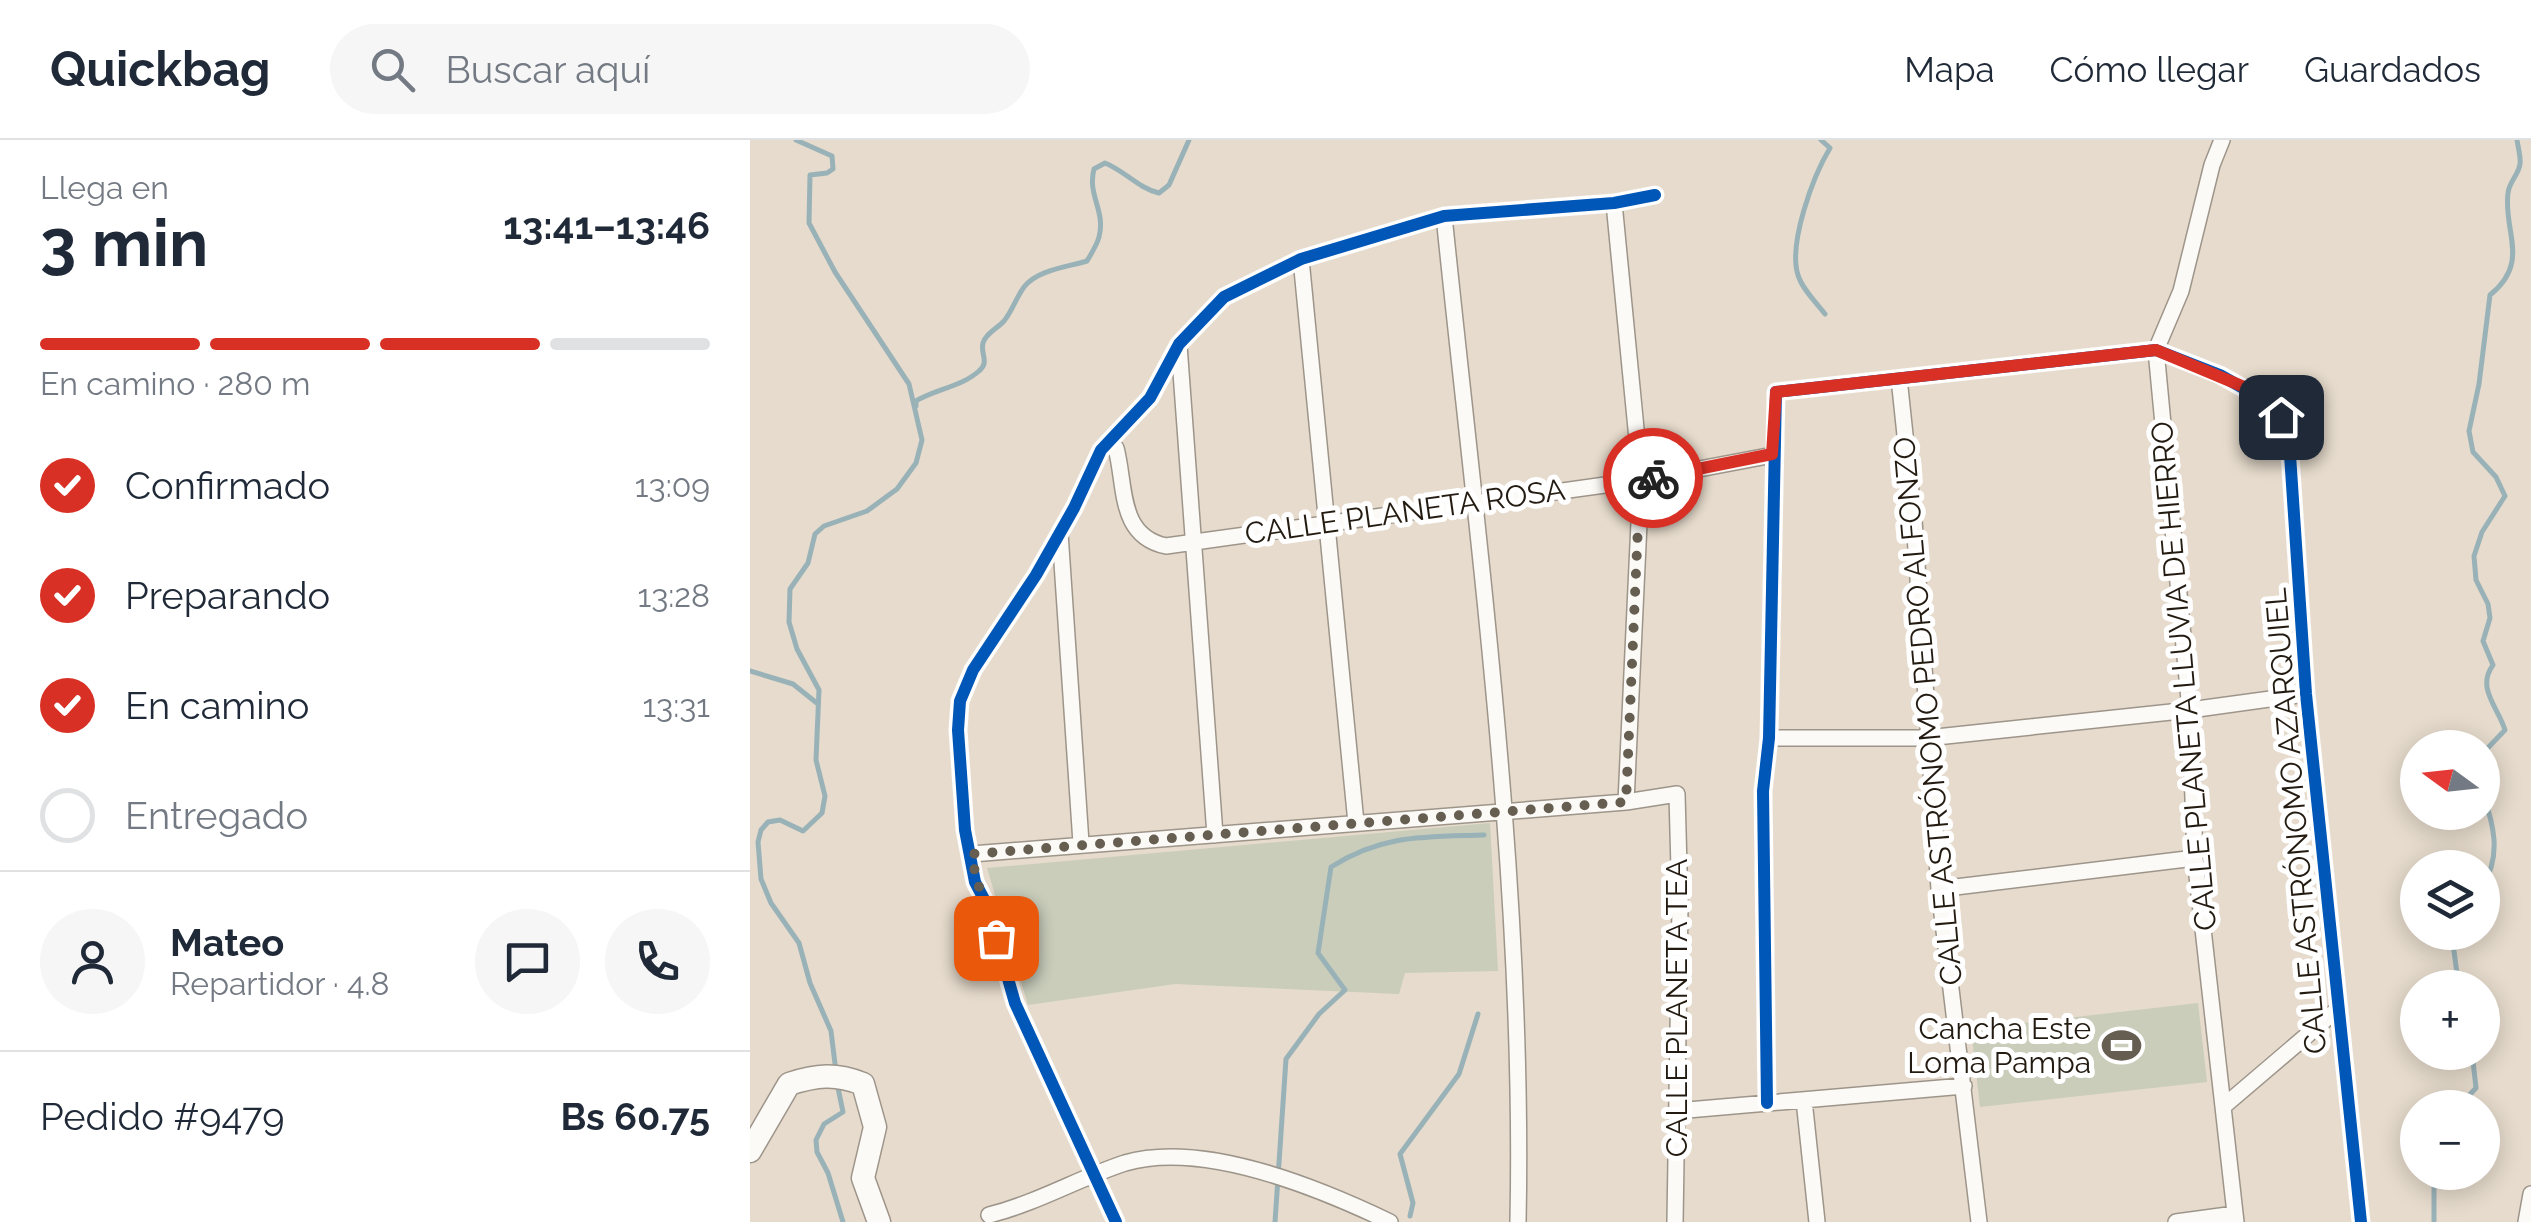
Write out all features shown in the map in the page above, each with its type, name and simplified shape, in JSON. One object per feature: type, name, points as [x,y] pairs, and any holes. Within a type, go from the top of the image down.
[{"type":"street","name":"CALLE PLANETA LLUVIA DE HIERRO","points":[[2222,140],[2181,291],[2156,350],[2190,710],[2195,858],[2236,1218]]},
{"type":"street","points":[[1116,1222],[1015,1003],[987,905],[975,882],[965,830],[958,730],[960,700],[973,670],[1036,575],[1091,468],[1150,398],[1179,344],[1224,297],[1302,258],[1444,216],[1614,203],[1655,195]]},
{"type":"street","points":[[972,854],[1626,802],[1640,480],[1614,203]]},
{"type":"street","points":[[1444,216],[1502,812],[1520,1094],[1518,1222]]},
{"type":"street","points":[[1302,258],[1356,823]]},
{"type":"street","points":[[1179,344],[1216,834]]},
{"type":"street","points":[[1767,1103],[1764,791],[1769,738],[1776,392],[2156,350]]},
{"type":"street","name":"CALLE ASTRÓNOMO AZARQUIEL","points":[[2156,350],[2249,389],[2281,417],[2289,440],[2306,694],[2361,1222]]},
{"type":"street","name":"CALLE ASTRÓNOMO PEDRO ALFONZO","points":[[1899,378],[1914,520],[1939,889],[1979,1222]]},
{"type":"street","name":"CALLE PLANETA ROSA","points":[[1108,444],[1116,448],[1128,512],[1137,532],[1148,543],[1166,546],[1640,480],[1772,454]]},
{"type":"street","points":[[1060,531],[1081,843]]},
{"type":"street","points":[[1769,738],[1927,738],[2306,694]]},
{"type":"street","name":"CALLE PLANETA TEA","points":[[1626,802],[1677,794],[1680,906],[1676,1222]]},
{"type":"street","points":[[1939,889],[2195,858]]},
{"type":"street","points":[[2224,1106],[2339,1008]]},
{"type":"street","points":[[750,1151],[789,1084],[816,1075],[864,1084],[875,1128],[863,1178],[880,1222]]},
{"type":"street","points":[[1676,1110],[1964,1086]]},
{"type":"street","points":[[1804,1100],[1817,1222]]},
{"type":"street","points":[[990,1215],[1130,1162],[1222,1159],[1356,1214],[1390,1222]]},
{"type":"street","points":[[2526,1222],[2531,1194]]},
{"type":"street","points":[[2176,1222],[2236,1218]]},
{"type":"green space","points":[[1490,823],[1498,971],[1405,973],[1399,994],[1175,984],[1028,1005],[987,868]]},
{"type":"green space","points":[[2198,1003],[2207,1082],[1980,1107],[1971,1029]]},
{"type":"waterway","points":[[796,140],[832,156],[833,169],[810,175],[809,223],[835,272],[909,384],[922,440],[916,463],[897,489],[867,511],[824,526],[815,534],[808,563],[790,589],[789,622],[797,649],[819,690],[816,760],[825,796],[822,813],[803,831],[780,820],[768,822],[761,830],[761,879],[771,903],[799,943],[810,983],[831,1031],[836,1072]]},
{"type":"waterway","points":[[916,406],[916,401],[964,381],[982,368],[984,340],[1004,321],[1030,281],[1087,261],[1101,228],[1093,187],[1094,169],[1105,163],[1159,193],[1169,185],[1189,140]]},
{"type":"waterway","points":[[1821,140],[1830,148],[1804,210],[1796,262],[1803,285],[1825,314]]},
{"type":"waterway","points":[[2500,735],[2505,730],[2487,690],[2493,665],[2483,641],[2490,618],[2488,604],[2476,580],[2474,556],[2482,532],[2505,496],[2496,477],[2473,452],[2469,431],[2490,295],[2502,283],[2512,259],[2507,207],[2510,185],[2520,164],[2517,140]]},
{"type":"waterway","points":[[750,671],[793,684],[818,704]]},
{"type":"waterway","points":[[2492,830],[2494,850]]},
{"type":"waterway","points":[[1275,1222],[1286,1059],[1319,1014],[1345,990],[1318,953],[1331,867],[1387,843],[1423,837],[1484,835]]},
{"type":"waterway","points":[[2454,950],[2457,970]]},
{"type":"waterway","points":[[1410,1216],[1413,1203],[1400,1154],[1459,1074],[1478,1014]]},
{"type":"waterway","points":[[2474,1070],[2474,1090]]},
{"type":"waterway","points":[[837,1083],[843,1112],[824,1124],[816,1140],[843,1222]]},
{"type":"waterway","points":[[2434,1190],[2434,1222]]},
{"type":"cycle path","points":[[1116,1222],[1015,1003],[987,905],[975,882],[965,830],[958,730],[960,701],[973,670],[1036,575],[1101,450],[1150,398],[1179,344],[1224,297],[1301,259],[1444,216],[1614,203],[1655,195]]},
{"type":"cycle path","points":[[1767,1103],[1763,791],[1769,738],[1776,392],[2156,350],[2220,375],[2268,402],[2281,417],[2289,440],[2306,694],[2361,1222]]},
{"type":"way so far","points":[[996,938],[987,905],[975,882],[972,854],[1626,802],[1640,480],[1653,478]]},
{"type":"place","name":"Cancha Este Loma Pampa","points":[[2121,1046]]},
{"type":"route","points":[[1653,478],[1772,454],[1776,392],[2156,350],[2249,389],[2281,417]]}]
